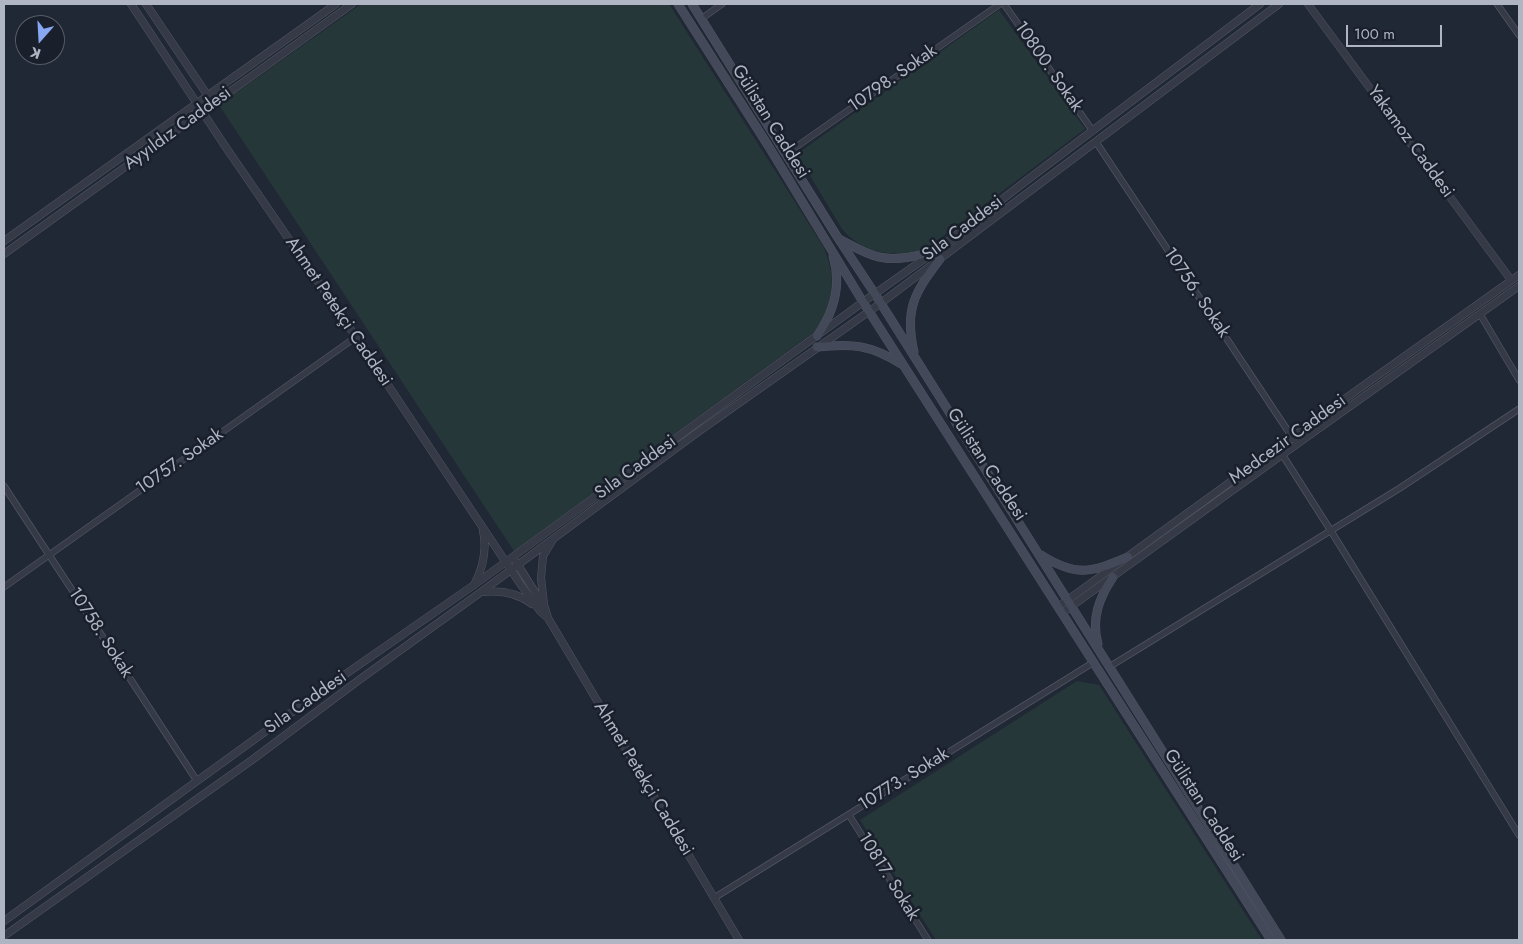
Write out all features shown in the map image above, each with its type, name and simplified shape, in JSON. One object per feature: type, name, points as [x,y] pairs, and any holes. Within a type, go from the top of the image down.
[{"type":"main road","name":"Gülistan Caddesi","points":[[678,4],[863,302],[1271,940]]},
{"type":"main road","name":"Gülistan Caddesi","points":[[692,4],[1281,940]]},
{"type":"main road","points":[[838,238],[878,257],[918,256],[937,250]]},
{"type":"main road","points":[[817,336],[828,319],[837,292],[837,274],[830,247]]},
{"type":"main road","points":[[916,359],[910,337],[910,318],[913,300],[921,284],[940,259]]},
{"type":"main road","points":[[817,347],[854,345],[872,349],[904,366]]},
{"type":"main road","points":[[1039,554],[1059,566],[1084,571],[1108,566],[1128,557]]},
{"type":"main road","points":[[1101,653],[1095,631],[1095,615],[1104,592],[1113,577]]},
{"type":"street","name":"Ahmet Petekçi Caddesi","points":[[131,4],[280,229],[356,337],[511,570],[548,618],[739,940]]},
{"type":"street","points":[[146,4],[213,103]]},
{"type":"street","name":"Ayyıldız Caddesi","points":[[4,241],[336,4]]},
{"type":"street","name":"Ayyıldız Caddesi","points":[[4,254],[352,4]]},
{"type":"street","points":[[701,19],[722,4]]},
{"type":"street","name":"10798. Sokak","points":[[786,154],[1000,4]]},
{"type":"street","name":"10800. Sokak","points":[[1004,4],[1092,130]]},
{"type":"street","name":"Sıla Caddesi","points":[[4,921],[317,694],[513,557],[937,250],[1092,130],[1260,4]]},
{"type":"street","name":"Sıla Caddesi","points":[[4,936],[244,766],[698,432],[881,303],[1279,4]]},
{"type":"street","name":"Yakamoz Caddesi","points":[[1308,4],[1511,280]]},
{"type":"street","points":[[1497,4],[1519,36]]},
{"type":"street","name":"10756. Sokak","points":[[1096,142],[1297,444]]},
{"type":"street","name":"Medcezir Caddesi","points":[[1071,604],[1128,557],[1519,275]]},
{"type":"street","name":"Medcezir Caddesi","points":[[1060,610],[1113,577],[1519,286]]},
{"type":"street","points":[[1480,314],[1519,380]]},
{"type":"street","name":"10757. Sokak","points":[[4,588],[356,337]]},
{"type":"street","points":[[1109,667],[1400,488],[1519,409]]},
{"type":"street","points":[[1277,448],[1283,454],[1519,836]]},
{"type":"street","name":"10758. Sokak","points":[[4,486],[197,781]]},
{"type":"street","points":[[474,585],[480,574],[484,557],[485,539],[483,528]]},
{"type":"street","points":[[542,610],[541,578],[543,556],[553,539]]},
{"type":"street","name":"Ahmet Petekçi Caddesi","points":[[513,557],[542,610]]},
{"type":"street","points":[[481,592],[492,591],[516,595],[542,610]]},
{"type":"street","name":"10773. Sokak","points":[[714,898],[1094,662]]},
{"type":"street","name":"10817. Sokak","points":[[849,815],[928,940]]},
{"type":"shaded area","points":[[361,4],[669,4],[823,246],[827,257],[832,279],[832,290],[827,312],[814,332],[514,551],[219,105]]},
{"type":"shaded area","points":[[999,10],[1085,129],[927,248],[904,253],[892,253],[870,249],[860,244],[842,229],[797,154]]},
{"type":"shaded area","points":[[1077,681],[1099,685],[1262,940],[936,940],[860,820]]}]
